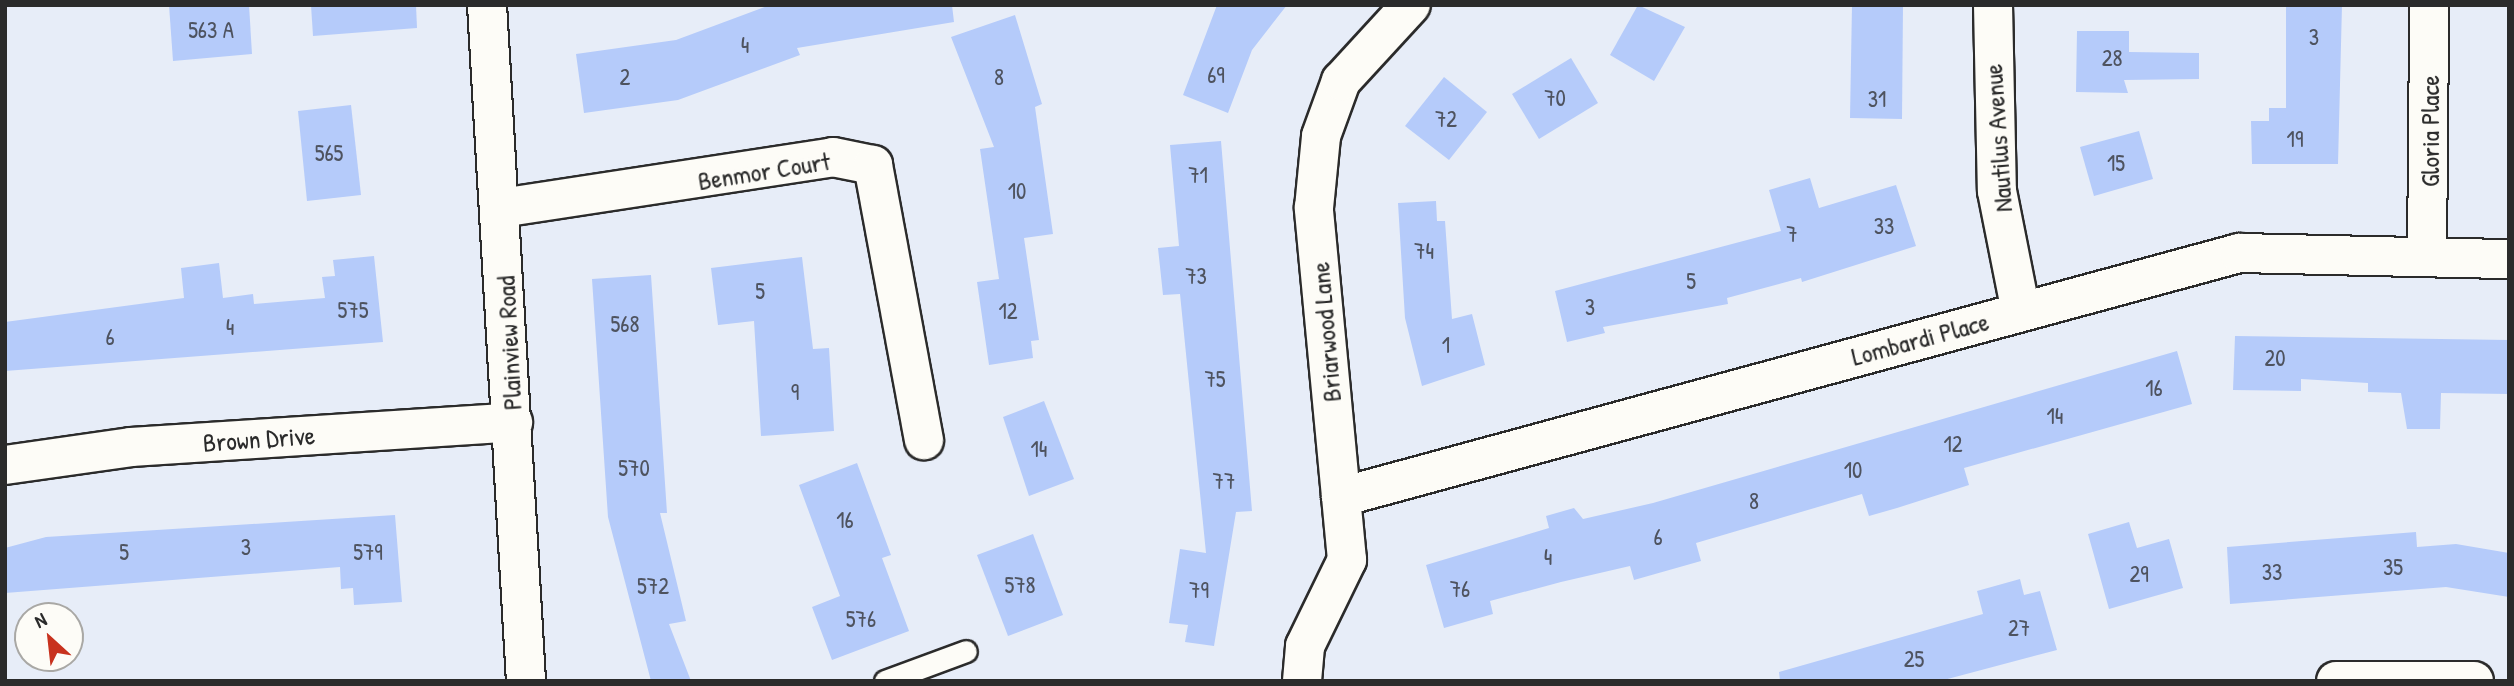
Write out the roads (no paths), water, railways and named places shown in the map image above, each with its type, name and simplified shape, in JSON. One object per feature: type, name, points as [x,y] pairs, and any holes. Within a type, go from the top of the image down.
[{"type":"street","name":"Plainview Road","points":[[487,5],[501,208],[526,681]]},
{"type":"street","name":"Briarwood Lane","points":[[1302,681],[1305,646],[1346,560],[1314,208],[1321,136],[1341,81],[1411,5]]},
{"type":"street","name":"Nautilus Avenue","points":[[1993,5],[1997,191],[2021,312]]},
{"type":"street","name":"Gloria Place","points":[[2427,257],[2429,5]]},
{"type":"street","name":"Benmor Court","points":[[501,208],[833,157],[873,164],[925,440]]},
{"type":"street","name":"Lombardi Place","points":[[1340,497],[2239,253],[2509,259]]},
{"type":"street","name":"Brown Drive","points":[[5,465],[131,447],[513,422]]},
{"type":"street","points":[[2336,681],[2474,681]]},
{"type":"lane","points":[[886,681],[966,651]]}]
